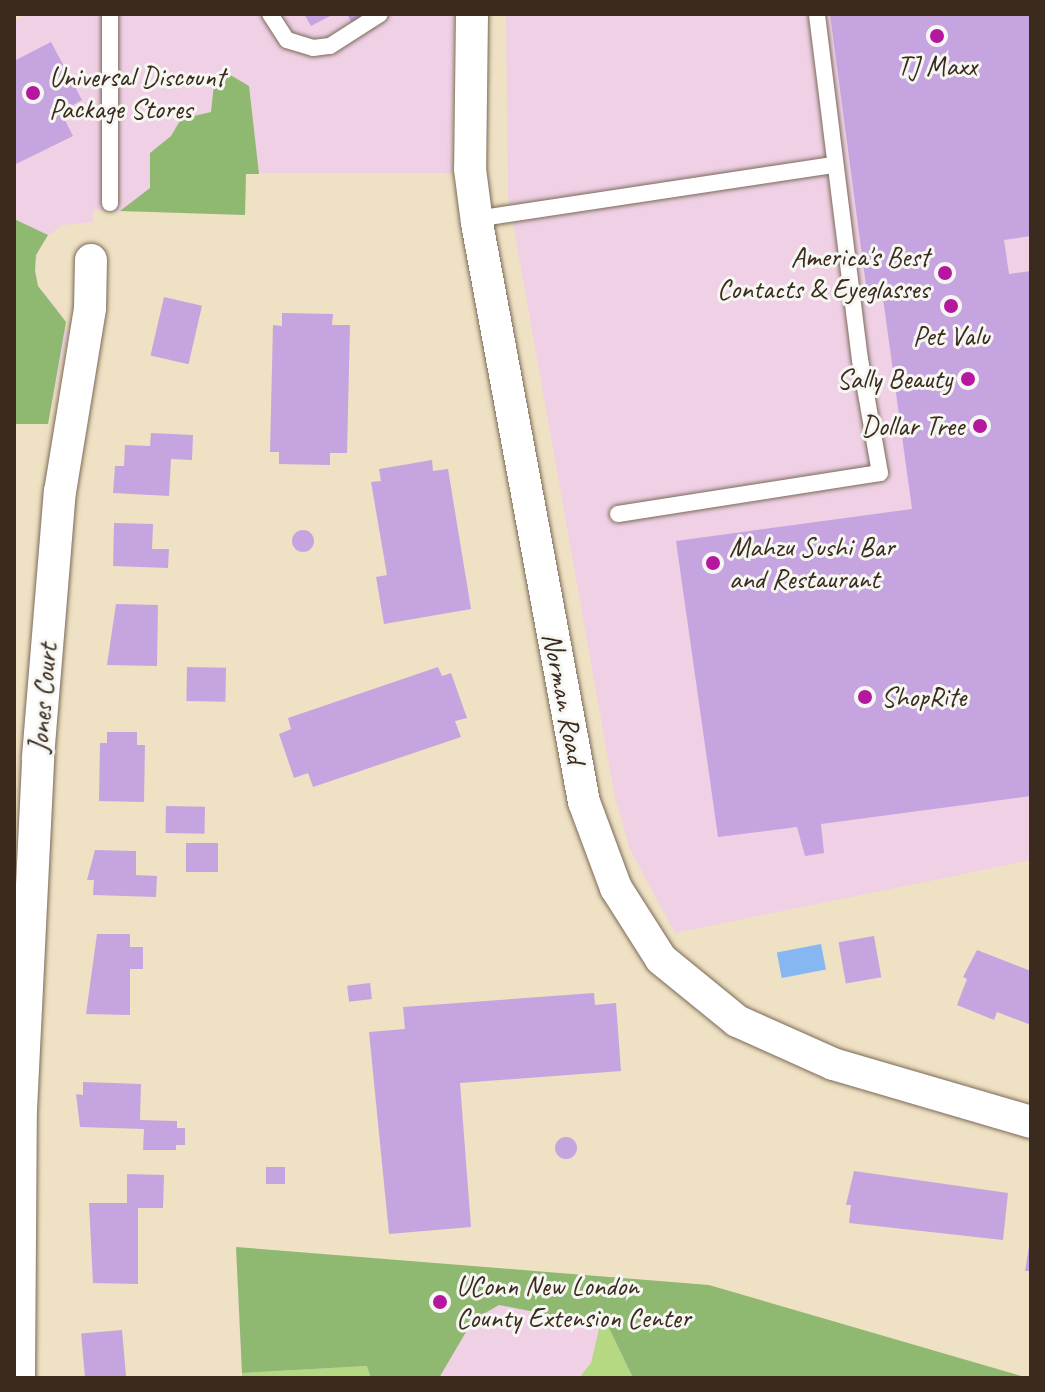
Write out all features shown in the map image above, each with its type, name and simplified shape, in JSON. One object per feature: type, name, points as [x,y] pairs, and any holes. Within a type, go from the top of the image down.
[{"type":"street","name":"Norman Road","points":[[472,14],[470,169],[476,219],[584,802],[604,861],[638,928],[661,959],[700,994],[781,1044],[867,1075],[1031,1122]]},
{"type":"street","name":"Jones Court","points":[[19,1378],[21,1110],[38,757],[60,492],[90,308],[91,260]]},
{"type":"lane","points":[[110,14],[110,203]]},
{"type":"lane","points":[[270,14],[287,40],[313,48],[330,46],[380,14]]},
{"type":"lane","points":[[618,514],[880,473],[835,165],[817,14]]},
{"type":"lane","points":[[476,219],[835,165]]},
{"type":"shaded area","points":[[27,14],[454,14],[452,173],[246,173],[245,215],[94,210],[93,222],[62,225],[43,240],[35,263],[38,286],[61,313],[67,333],[48,424],[14,424],[14,21]]},
{"type":"shaded area","points":[[506,14],[1031,14],[1031,860],[675,933],[630,849],[615,798],[508,195]]},
{"type":"shaded area","name":"UConn New London County Extension Center","points":[[236,1247],[641,1280],[664,1378],[242,1378]]},
{"type":"green space","points":[[227,73],[249,86],[259,174],[246,174],[245,215],[120,211],[150,188],[150,153],[171,136],[181,119],[211,112],[214,84]]},
{"type":"green space","points":[[14,219],[48,235],[36,255],[38,286],[66,322],[48,424],[14,424]]},
{"type":"green space","name":"UConn New London County Extension Center","points":[[236,1247],[709,1285],[1028,1378],[633,1378],[608,1326],[499,1305],[473,1320],[439,1378],[371,1378],[367,1366],[242,1373]]},
{"type":"green space","points":[[600,1325],[608,1326],[633,1378],[579,1378],[591,1363]]},
{"type":"green space","points":[[368,1366],[371,1378],[242,1378],[242,1373]]},
{"type":"water","points":[[821,944],[826,970],[782,978],[777,953]]},
{"type":"building","points":[[304,14],[334,14],[311,26]]},
{"type":"building","points":[[347,14],[368,14],[375,28],[359,36]]},
{"type":"building","points":[[830,14],[1031,14],[1031,236],[1004,240],[1009,274],[1031,271],[1031,796],[821,824],[824,853],[805,856],[797,827],[718,837],[676,541],[912,509],[882,291],[867,293]]},
{"type":"building","points":[[51,42],[82,100],[61,112],[73,136],[14,165],[14,61]]},
{"type":"building","points":[[164,297],[202,306],[189,364],[151,355]]},
{"type":"building","points":[[282,313],[333,314],[332,325],[350,325],[347,453],[330,453],[330,465],[279,464],[279,452],[270,452],[273,325],[282,326]]},
{"type":"building","points":[[151,433],[193,435],[192,460],[171,459],[169,496],[113,493],[115,466],[124,466],[125,445],[150,446]]},
{"type":"building","points":[[432,460],[433,471],[448,469],[471,609],[384,624],[376,577],[387,575],[371,482],[381,481],[379,469]]},
{"type":"building","points":[[114,523],[153,524],[152,549],[169,549],[168,568],[113,566]]},
{"type":"building","points":[[303,530],[311,533],[314,541],[311,549],[303,552],[295,549],[292,541],[295,533]]},
{"type":"building","points":[[116,604],[158,605],[157,666],[107,665]]},
{"type":"building","points":[[187,667],[226,668],[225,702],[186,701]]},
{"type":"building","points":[[438,667],[442,676],[451,673],[467,718],[455,721],[461,737],[313,787],[308,773],[294,778],[279,734],[291,729],[288,718]]},
{"type":"building","points":[[107,732],[137,732],[137,745],[145,745],[144,802],[99,801],[100,743],[107,743]]},
{"type":"building","points":[[166,806],[205,807],[205,834],[166,833]]},
{"type":"building","points":[[186,843],[218,843],[218,872],[186,872]]},
{"type":"building","points":[[95,850],[136,851],[136,875],[157,876],[156,897],[93,895],[94,880],[87,880]]},
{"type":"building","points":[[97,934],[130,934],[130,947],[143,947],[143,969],[130,969],[130,1015],[86,1014]]},
{"type":"building","points":[[874,936],[881,977],[846,984],[839,942]]},
{"type":"building","points":[[977,950],[1031,971],[1031,1025],[997,1012],[994,1020],[957,1005],[967,979],[963,977]]},
{"type":"building","points":[[370,983],[372,999],[349,1002],[347,986]]},
{"type":"building","points":[[594,993],[595,1005],[616,1003],[621,1071],[460,1083],[471,1227],[389,1234],[369,1032],[405,1029],[403,1007]]},
{"type":"building","points":[[83,1082],[141,1084],[140,1120],[177,1121],[177,1128],[185,1128],[185,1145],[176,1145],[176,1150],[143,1150],[144,1129],[80,1127],[76,1094],[83,1095]]},
{"type":"building","points":[[566,1137],[574,1140],[577,1148],[574,1156],[566,1159],[558,1156],[555,1148],[558,1140]]},
{"type":"building","points":[[266,1167],[285,1167],[285,1184],[266,1184]]},
{"type":"building","points":[[854,1171],[1008,1193],[1003,1240],[849,1223],[851,1205],[846,1205]]},
{"type":"building","points":[[127,1174],[164,1175],[163,1208],[138,1208],[138,1284],[93,1283],[89,1203],[127,1203]]},
{"type":"building","points":[[1029,1247],[1031,1271],[1025,1271]]},
{"type":"building","points":[[122,1330],[126,1378],[85,1378],[81,1334]]},
{"type":"place","name":"TJ Maxx","points":[[937,36]]},
{"type":"place","name":"Universal Discount Package Stores","points":[[33,93]]},
{"type":"place","name":"America's Best Contacts & Eyeglasses","points":[[945,273]]},
{"type":"place","name":"Pet Valu","points":[[951,306]]},
{"type":"place","name":"Sally Beauty","points":[[968,379]]},
{"type":"place","name":"Dollar Tree","points":[[980,426]]},
{"type":"place","name":"Mahzu Sushi Bar and Restaurant","points":[[713,563]]},
{"type":"place","name":"ShopRite","points":[[865,697]]},
{"type":"place","name":"UConn New London County Extension Center","points":[[440,1302]]}]
